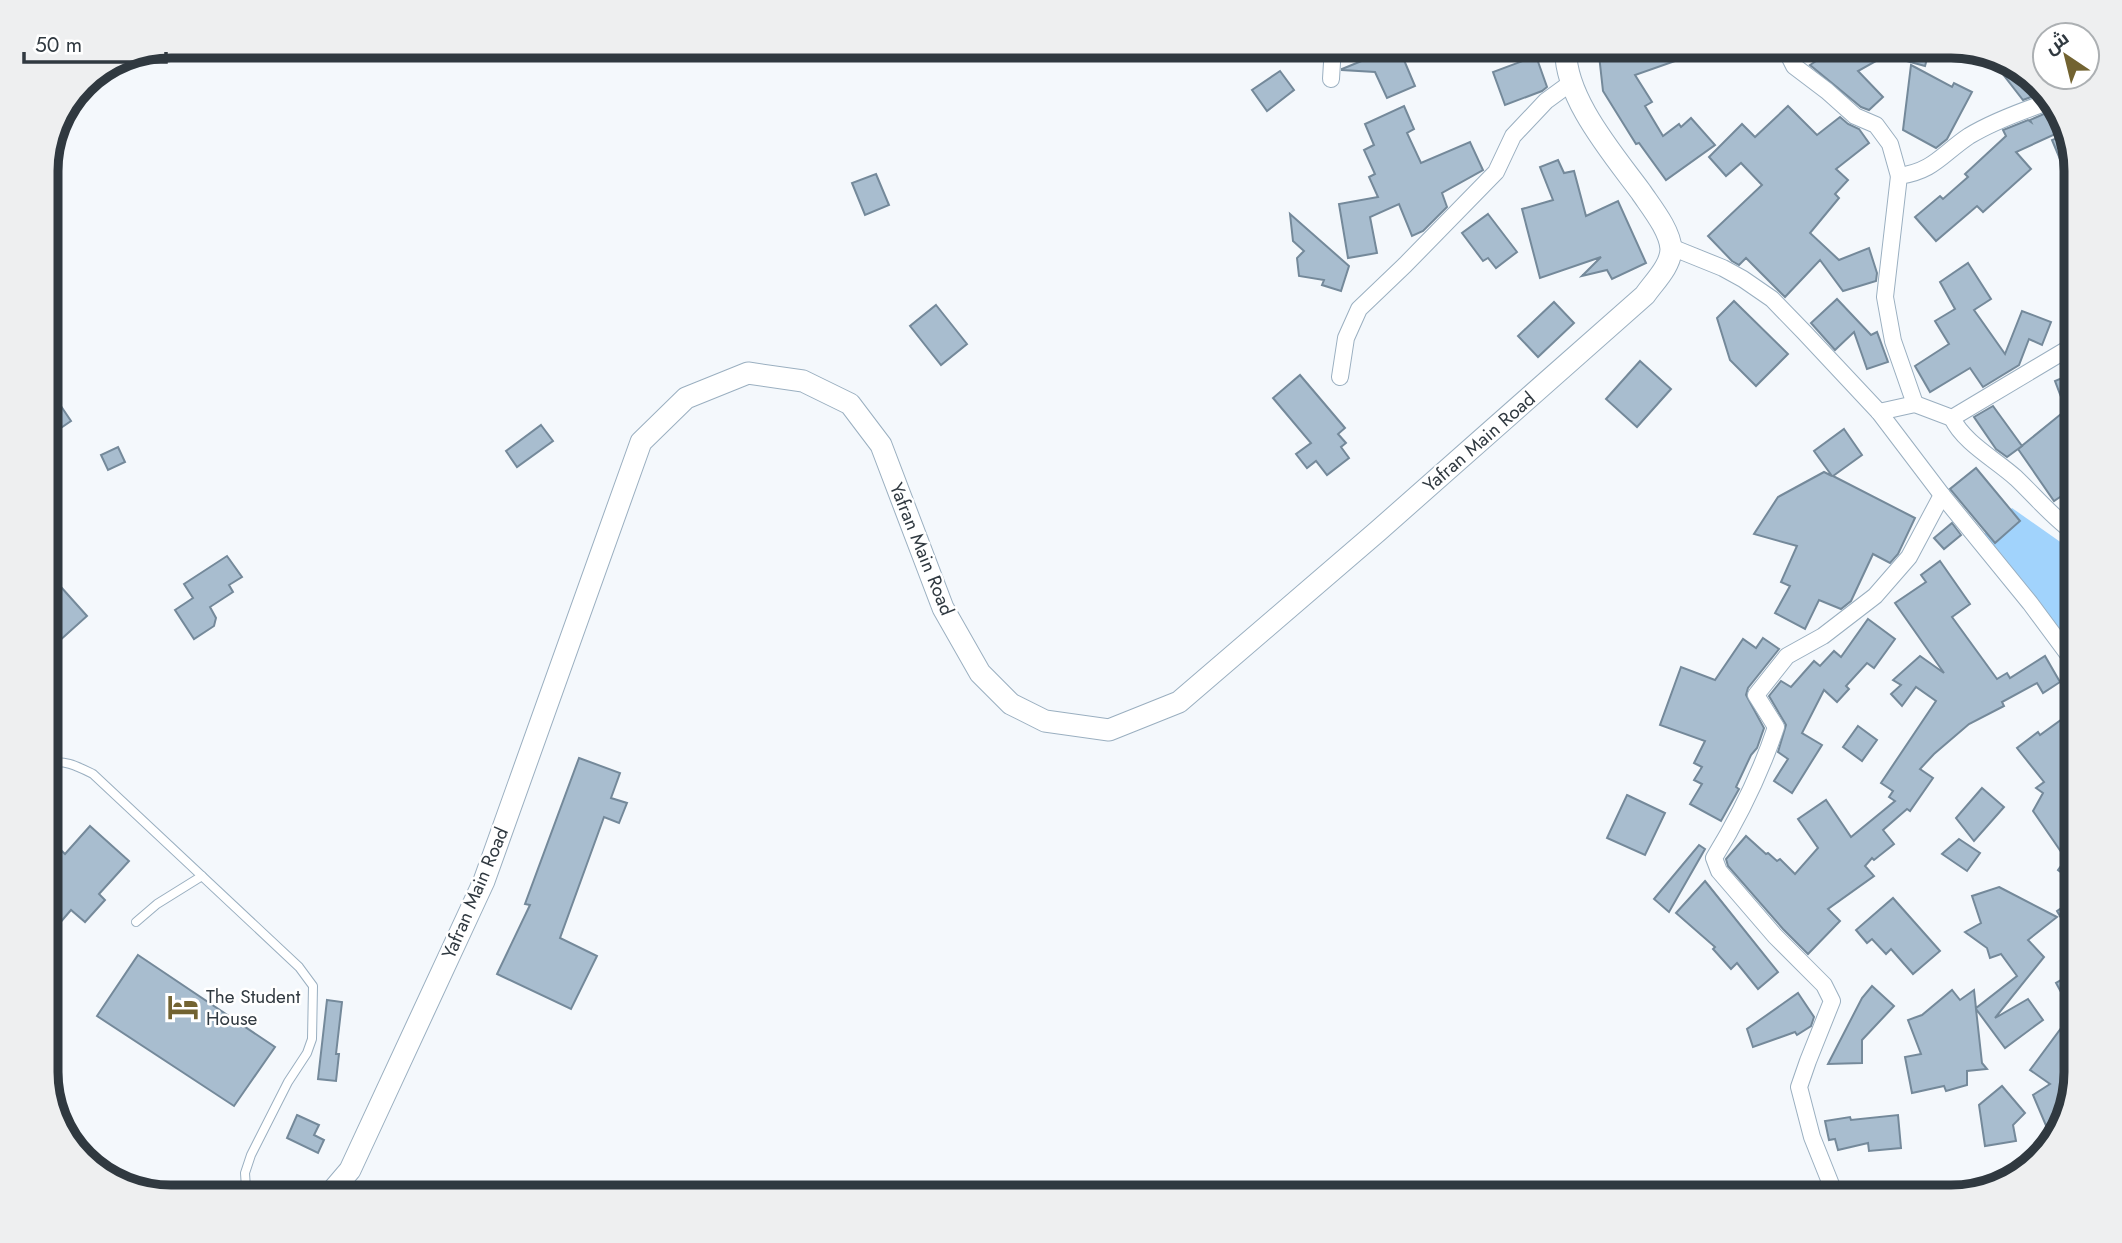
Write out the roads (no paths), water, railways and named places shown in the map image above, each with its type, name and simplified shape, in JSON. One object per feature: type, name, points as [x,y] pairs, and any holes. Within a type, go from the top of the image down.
[{"type":"main road","points":[[1567,58],[1567,69],[1582,105],[1658,216],[1671,247]]},
{"type":"main road","name":"Yafran Main Road","points":[[338,1185],[350,1170],[484,881],[641,442],[686,398],[748,373],[803,381],[850,404],[881,445],[943,608],[979,673],[1011,704],[1045,721],[1109,730],[1179,702],[1378,531],[1645,295],[1668,262],[1671,247]]},
{"type":"street","points":[[1331,79],[1332,58]]},
{"type":"street","points":[[1789,58],[1794,66],[1856,116],[1876,125],[1890,144],[1899,176],[1885,297],[1893,341],[1915,404]]},
{"type":"street","points":[[1340,377],[1346,338],[1359,309],[1482,187],[1496,172],[1513,136],[1546,101],[1572,82]]},
{"type":"street","points":[[1899,176],[1917,173],[1936,163],[1968,137],[2041,103]]},
{"type":"street","points":[[1671,247],[1723,268],[1772,299],[1879,412],[2064,649]]},
{"type":"street","points":[[1952,418],[2064,351]]},
{"type":"street","points":[[1879,412],[1915,404],[1952,418],[1976,445],[2064,523]]},
{"type":"street","points":[[1831,1185],[1812,1137],[1799,1087],[1832,1002],[1825,985],[1774,936],[1720,871],[1714,858],[1735,820],[1776,727],[1756,695],[1787,656],[1823,636],[1875,596],[1909,557],[1942,495]]},
{"type":"lane","points":[[58,763],[77,765],[93,774],[299,967],[313,986],[312,1039],[307,1053],[288,1082],[251,1154],[246,1185]]},
{"type":"lane","points":[[136,922],[156,904],[202,876]]},
{"type":"place","name":"The Student House","points":[[183,1007]]}]
